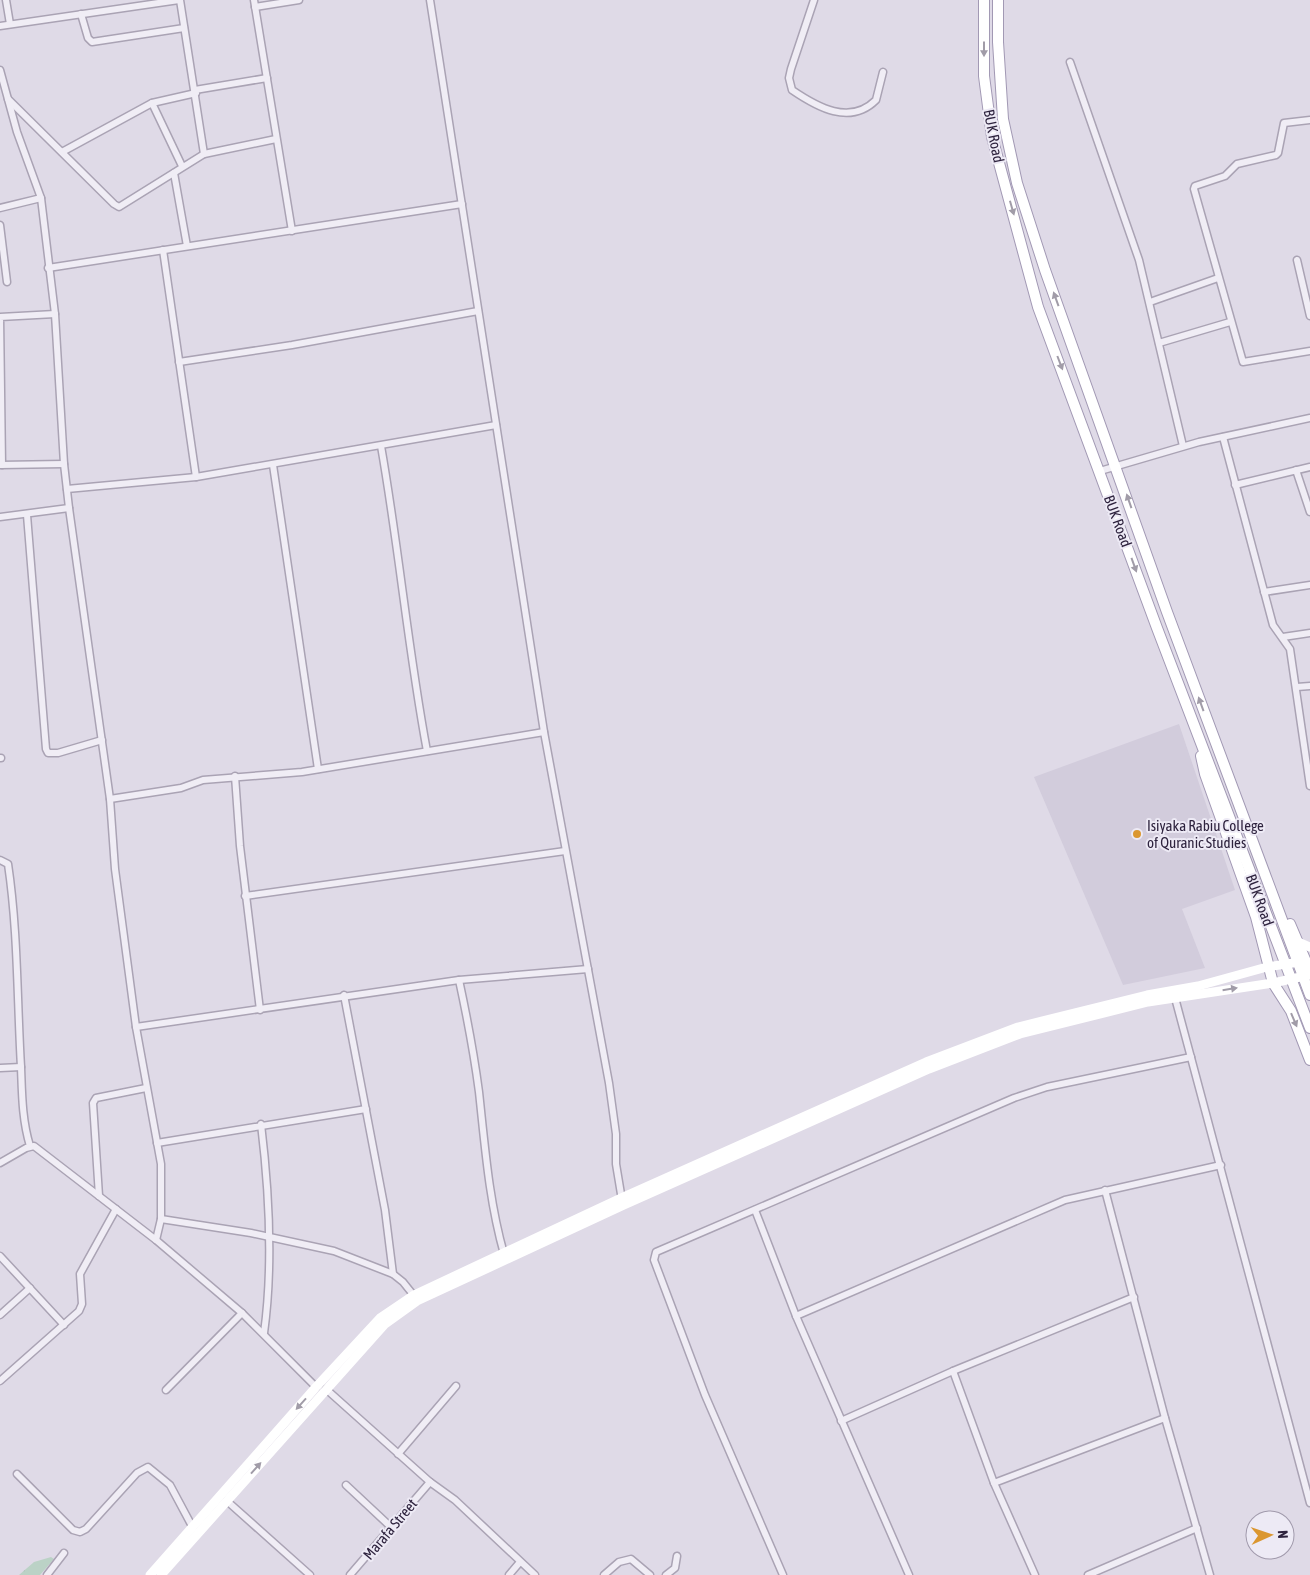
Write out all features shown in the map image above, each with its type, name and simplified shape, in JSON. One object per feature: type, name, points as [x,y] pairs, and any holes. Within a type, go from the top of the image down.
[{"type":"main road","name":"BUK Road","points":[[984,0],[984,76],[992,137],[1038,307],[1157,628],[1310,1028]]},
{"type":"main road","name":"BUK Road","points":[[998,0],[998,42],[1004,119],[1017,183],[1045,270],[1167,612],[1310,995]]},
{"type":"main road","points":[[1174,994],[1267,968],[1309,964],[1275,888],[1218,739],[1209,725]]},
{"type":"main road","points":[[1202,745],[1201,757],[1205,774],[1256,917],[1267,968],[1273,983],[1291,1011],[1310,1060]]},
{"type":"main road","points":[[1298,942],[1310,947]]},
{"type":"main road","points":[[150,1575],[174,1555],[227,1501],[380,1318],[416,1298],[504,1254],[773,1135],[926,1062],[1018,1027],[1082,1010],[1174,994],[1273,983],[1310,975]]},
{"type":"main road","points":[[416,1298],[623,1202]]},
{"type":"main road","points":[[160,1575],[193,1528],[321,1388]]},
{"type":"street","points":[[6,0],[10,24]]},
{"type":"street","points":[[0,26],[180,0],[196,92],[204,154]]},
{"type":"street","points":[[292,231],[254,3],[299,0]]},
{"type":"street","points":[[430,0],[544,732],[588,969],[616,1134],[616,1164],[623,1202]]},
{"type":"street","points":[[814,0],[791,68],[789,82],[792,90],[826,110],[858,112],[876,100],[883,72]]},
{"type":"street","points":[[81,14],[88,38],[92,42],[184,28]]},
{"type":"street","points":[[1070,62],[1139,260],[1183,446]]},
{"type":"street","points":[[0,70],[17,132],[42,198],[54,314],[64,464],[69,508],[110,798],[115,869],[136,1027],[161,1164],[161,1219],[156,1240]]},
{"type":"street","points":[[62,152],[152,103],[267,78]]},
{"type":"street","points":[[8,98],[119,207],[204,154],[276,139]]},
{"type":"street","points":[[152,103],[182,166]]},
{"type":"street","points":[[1310,120],[1284,123],[1276,155],[1237,164],[1225,176],[1195,186],[1194,189],[1230,322],[1243,362],[1310,351]]},
{"type":"street","points":[[174,173],[188,246]]},
{"type":"street","points":[[0,208],[42,198]]},
{"type":"street","points":[[48,268],[462,204]]},
{"type":"street","points":[[0,225],[7,282]]},
{"type":"street","points":[[163,250],[196,477]]},
{"type":"street","points":[[1297,260],[1310,316]]},
{"type":"street","points":[[1150,302],[1218,278]]},
{"type":"street","points":[[180,362],[292,346],[478,312]]},
{"type":"street","points":[[54,314],[0,317],[1,465],[64,464]]},
{"type":"street","points":[[1159,343],[1230,322]]},
{"type":"street","points":[[1100,470],[1183,446],[1310,418]]},
{"type":"street","points":[[67,489],[196,477],[496,425]]},
{"type":"street","points":[[1223,437],[1273,625],[1276,632],[1283,637],[1290,649],[1310,786]]},
{"type":"street","points":[[382,446],[396,528],[401,585],[427,751]]},
{"type":"street","points":[[273,465],[318,769]]},
{"type":"street","points":[[1235,485],[1310,467]]},
{"type":"street","points":[[1296,470],[1310,512]]},
{"type":"street","points":[[0,517],[27,515],[69,508]]},
{"type":"street","points":[[27,515],[46,749],[48,753],[58,753],[102,740]]},
{"type":"street","points":[[1264,592],[1310,586]]},
{"type":"street","points":[[1283,637],[1310,633]]},
{"type":"street","points":[[1297,687],[1310,686]]},
{"type":"street","points":[[110,798],[180,788],[203,780],[318,769],[544,732]]},
{"type":"street","points":[[235,776],[235,801],[245,896],[260,1010]]},
{"type":"street","points":[[245,896],[566,851]]},
{"type":"street","points":[[0,860],[8,864],[14,902],[24,1121],[30,1146]]},
{"type":"street","points":[[136,1027],[260,1010],[344,995],[460,980],[588,969]]},
{"type":"street","points":[[460,980],[473,1050],[493,1207],[504,1254]]},
{"type":"street","points":[[1174,994],[1310,1503]]},
{"type":"street","points":[[344,995],[385,1210],[393,1274]]},
{"type":"street","points":[[783,1575],[705,1395],[653,1257],[656,1252],[928,1134],[1022,1096],[1047,1087],[1192,1057]]},
{"type":"street","points":[[0,1068],[21,1067]]},
{"type":"street","points":[[99,1196],[93,1103],[96,1098],[146,1088]]},
{"type":"street","points":[[157,1143],[261,1124],[366,1109]]},
{"type":"street","points":[[261,1124],[268,1208],[264,1333]]},
{"type":"street","points":[[0,1163],[30,1146],[34,1146],[116,1209],[156,1240],[242,1313],[321,1388],[430,1482],[455,1500],[535,1575]]},
{"type":"street","points":[[796,1316],[1066,1200],[1221,1165]]},
{"type":"street","points":[[1104,1190],[1134,1298],[1164,1418],[1210,1575]]},
{"type":"street","points":[[0,1381],[79,1312],[82,1304],[80,1274],[116,1209]]},
{"type":"street","points":[[755,1210],[796,1316],[909,1575]]},
{"type":"street","points":[[161,1219],[267,1237],[334,1251],[393,1274],[404,1282],[416,1298]]},
{"type":"street","points":[[0,1256],[64,1325]]},
{"type":"street","points":[[0,1315],[30,1288]]},
{"type":"street","points":[[842,1421],[952,1371],[1134,1298]]},
{"type":"street","points":[[166,1390],[242,1313]]},
{"type":"street","points":[[952,1371],[994,1483],[1035,1575]]},
{"type":"street","points":[[398,1454],[456,1386]]},
{"type":"street","points":[[994,1483],[1164,1418]]},
{"type":"street","points":[[17,1474],[73,1530],[80,1532],[138,1473],[148,1467],[170,1485],[193,1528]]},
{"type":"street","name":"Marafa Street","points":[[350,1575],[430,1482]]},
{"type":"street","points":[[346,1485],[392,1528]]},
{"type":"street","points":[[227,1501],[310,1575]]},
{"type":"street","points":[[1088,1575],[1197,1528]]},
{"type":"street","points":[[47,1575],[64,1553]]},
{"type":"street","points":[[666,1575],[675,1568],[677,1556]]},
{"type":"street","points":[[604,1575],[620,1562],[631,1559],[650,1575]]},
{"type":"street","points":[[508,1575],[520,1562]]},
{"type":"shaded area","name":"Isiyaka Rabiu College of Quranic Studies","points":[[1179,724],[1235,890],[1182,909],[1205,968],[1123,985],[1034,777]]},
{"type":"green space","points":[[51,1557],[54,1559],[40,1575],[19,1575],[34,1562]]},
{"type":"place","name":"Isiyaka Rabiu College of Quranic Studies","points":[[1137,834]]}]
